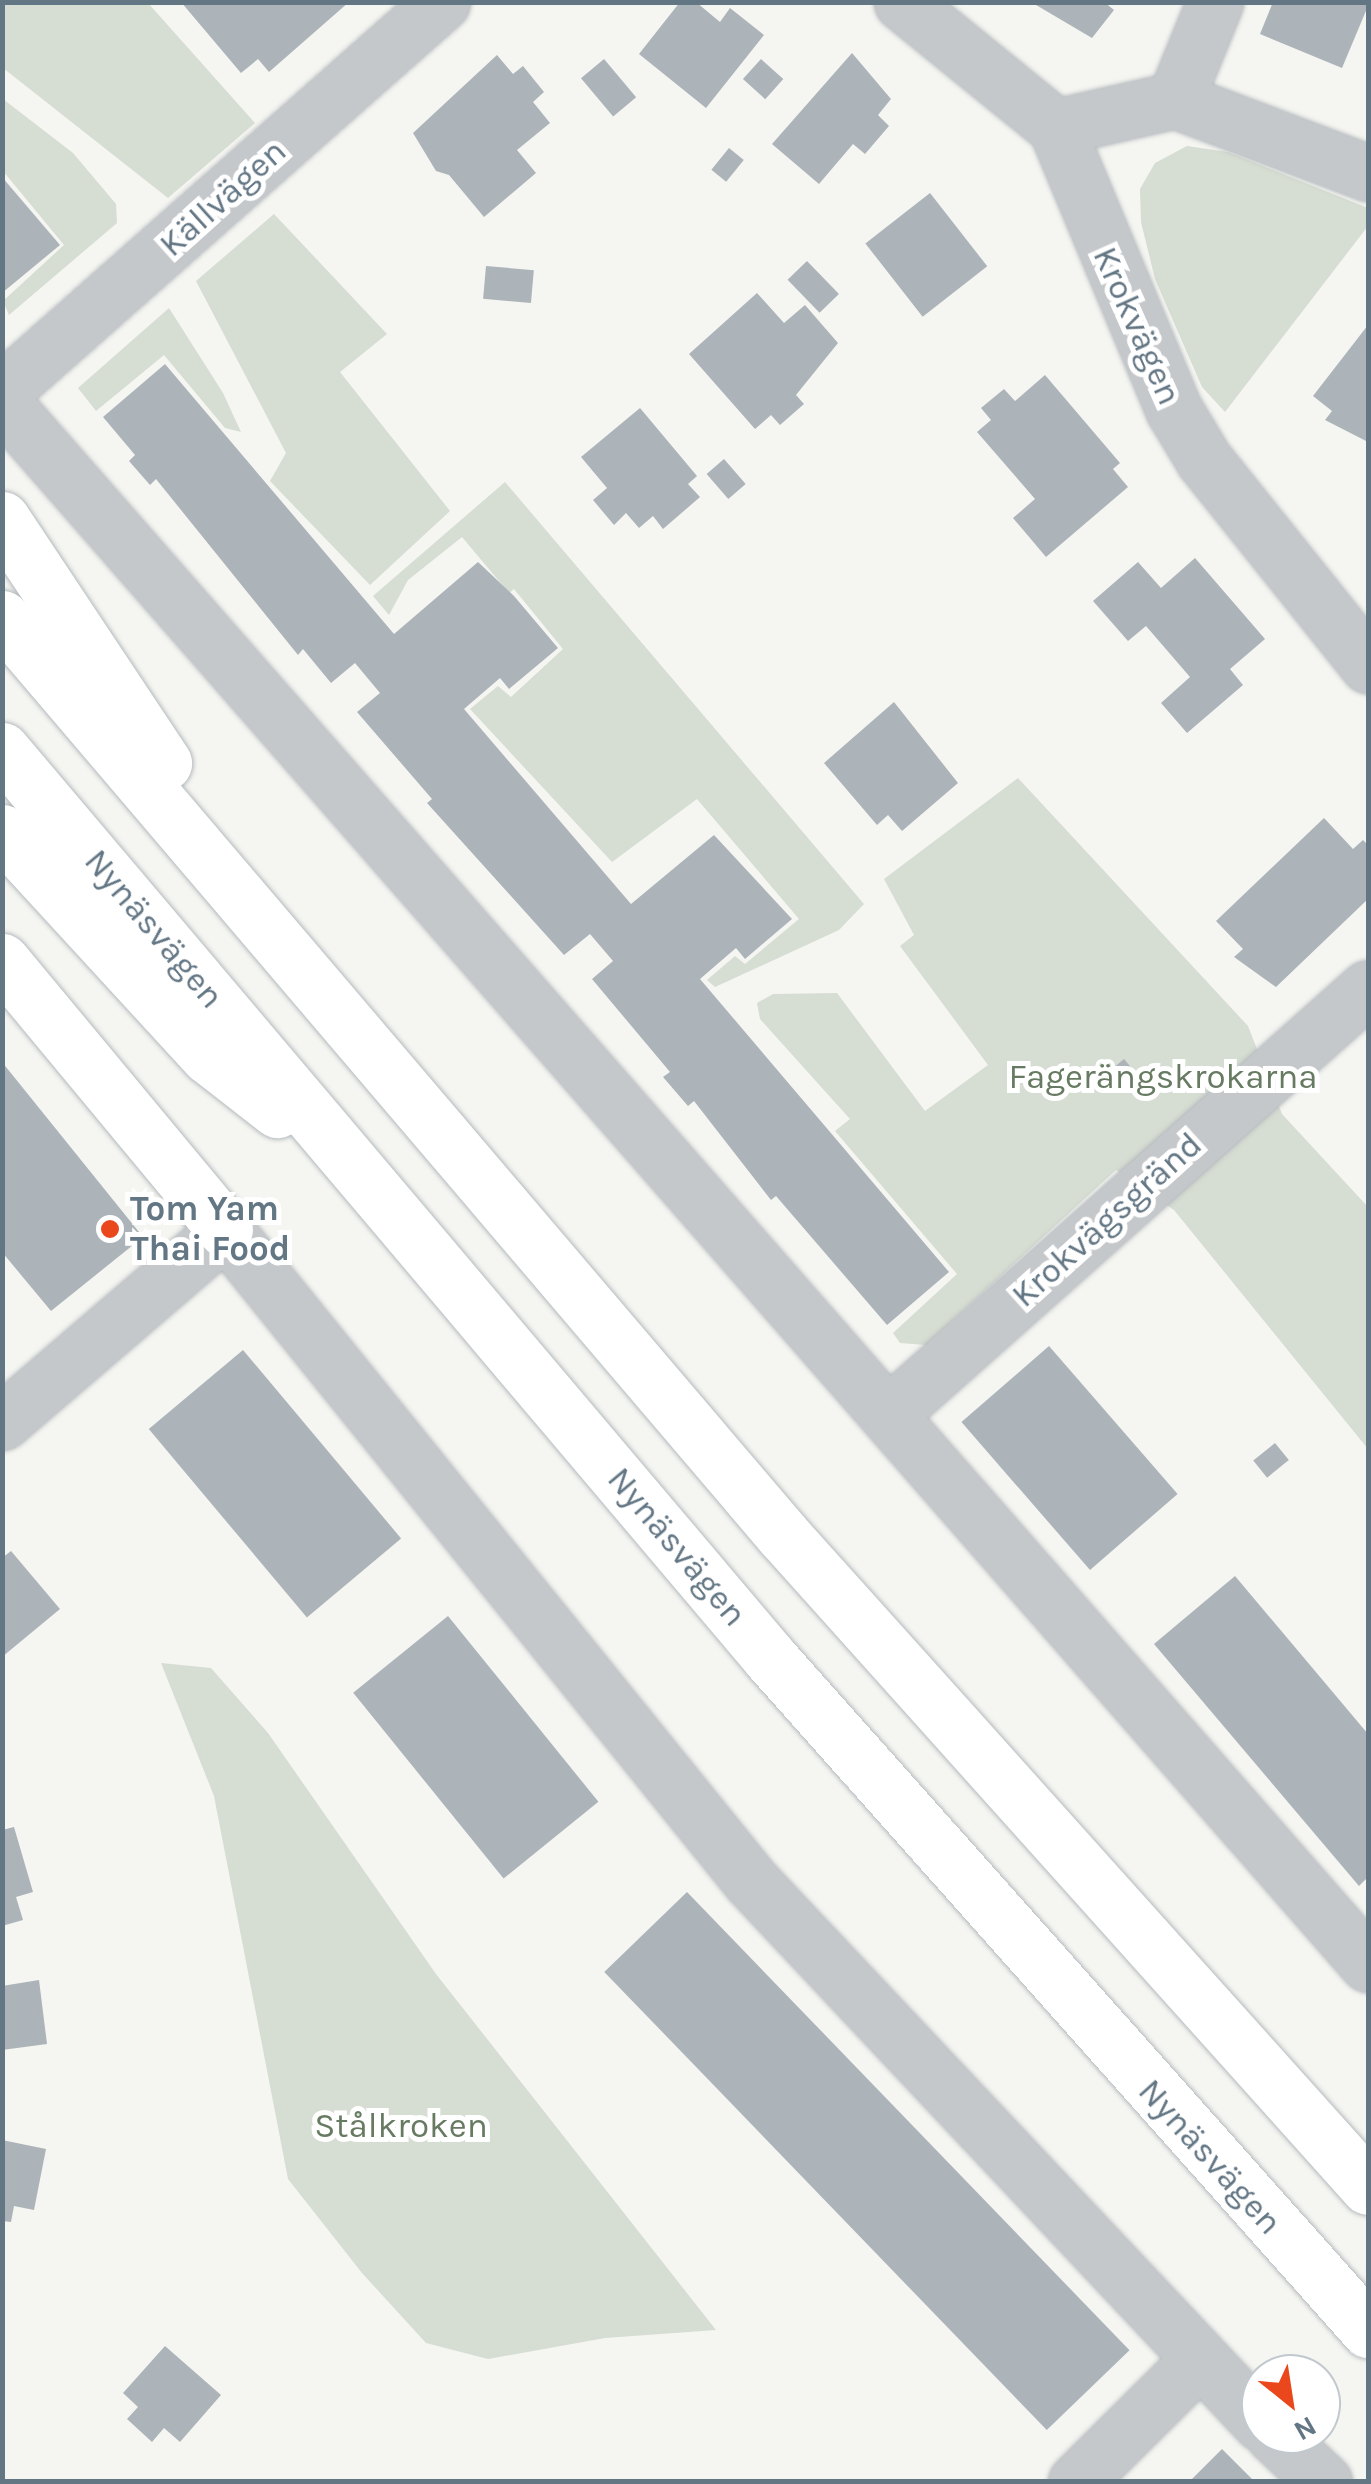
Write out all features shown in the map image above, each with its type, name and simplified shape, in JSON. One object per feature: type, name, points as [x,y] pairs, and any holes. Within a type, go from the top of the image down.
[{"type":"main road","points":[[2,519],[304,974]]},
{"type":"main road","points":[[2,618],[783,1535],[1368,2187]]},
{"type":"main road","name":"Nynäsvägen","points":[[2,750],[796,1688],[1368,2330]]},
{"type":"main road","points":[[2,832],[208,1056],[370,1183]]},
{"type":"main road","points":[[2,961],[225,1230]]},
{"type":"street","name":"Källvägen","points":[[2,391],[442,2]]},
{"type":"street","name":"Krokvägen","points":[[902,2],[1056,127],[1174,410],[1204,460],[1368,665]]},
{"type":"street","points":[[1175,100],[1214,2]]},
{"type":"street","points":[[1056,127],[1175,100],[1368,173]]},
{"type":"street","points":[[2,402],[891,1412],[1368,1964]]},
{"type":"street","name":"Krokvägsgränd","points":[[891,1412],[1368,988]]},
{"type":"street","points":[[2,1422],[225,1230],[750,1880],[1196,2363],[1241,2405]]},
{"type":"street","points":[[1076,2482],[1196,2363]]},
{"type":"street","points":[[1294,2454],[1324,2482]]},
{"type":"green space","points":[[2,3],[148,3],[255,123],[168,198],[3,68]]},
{"type":"green space","points":[[3,99],[73,153],[116,204],[117,223],[9,315],[3,301],[64,245],[3,171]]},
{"type":"green space","points":[[1187,146],[1228,152],[1368,208],[1368,226],[1225,412],[1202,387],[1155,279],[1141,222],[1140,189],[1155,163]]},
{"type":"green space","points":[[274,214],[387,334],[340,372],[450,511],[370,585],[270,481],[286,453],[196,281]]},
{"type":"green space","points":[[169,308],[223,393],[241,432],[225,428],[164,355],[96,411],[78,388]]},
{"type":"green space","points":[[505,482],[864,904],[839,930],[715,987],[707,980],[735,956],[745,964],[799,919],[697,799],[612,862],[470,709],[498,686],[511,697],[563,649],[514,589],[509,593],[462,537],[408,580],[389,615],[373,596]]},
{"type":"green space","name":"Fagerängskrokarna","points":[[1018,778],[1248,1026],[1282,1114],[1368,1207],[1368,1449],[1174,1210],[1116,1170],[926,1345],[900,1343],[893,1333],[957,1274],[835,1131],[850,1119],[760,1019],[757,1003],[773,994],[837,993],[925,1111],[988,1065],[900,946],[914,935],[884,879]]},
{"type":"green space","name":"Stålkroken","points":[[161,1663],[211,1668],[268,1733],[436,1974],[716,2330],[605,2338],[488,2359],[426,2343],[362,2273],[288,2179],[214,1796]]},
{"type":"building","points":[[181,2],[349,2],[269,72],[258,59],[241,73]]},
{"type":"building","points":[[680,2],[696,2],[720,22],[730,8],[764,35],[706,108],[639,54]]},
{"type":"building","points":[[1031,2],[1104,2],[1114,10],[1092,38]]},
{"type":"building","points":[[1273,2],[1368,2],[1342,68],[1260,34]]},
{"type":"building","points":[[852,53],[891,99],[878,115],[889,126],[865,154],[853,144],[819,184],[772,144]]},
{"type":"building","points":[[497,55],[513,74],[523,66],[544,92],[533,102],[550,123],[517,150],[536,173],[484,217],[449,175],[436,171],[413,133]]},
{"type":"building","points":[[604,59],[636,97],[613,117],[581,78]]},
{"type":"building","points":[[761,59],[783,79],[765,99],[743,79]]},
{"type":"building","points":[[729,148],[744,160],[726,182],[711,170]]},
{"type":"building","points":[[2,177],[60,245],[2,293]]},
{"type":"building","points":[[930,193],[987,266],[923,317],[865,243]]},
{"type":"building","points":[[807,261],[839,294],[820,313],[788,280]]},
{"type":"building","points":[[486,266],[534,270],[531,303],[483,299]]},
{"type":"building","points":[[757,293],[784,323],[805,305],[838,343],[796,395],[804,404],[780,425],[771,415],[755,429],[689,354]]},
{"type":"building","points":[[1368,325],[1368,442],[1325,420],[1332,411],[1313,396]]},
{"type":"building","points":[[165,364],[394,634],[478,562],[514,596],[558,648],[509,689],[500,678],[464,709],[631,904],[714,835],[792,919],[745,959],[736,948],[700,979],[949,1272],[887,1325],[776,1196],[771,1200],[694,1101],[688,1106],[663,1077],[670,1072],[592,979],[613,961],[590,934],[564,955],[427,803],[432,799],[357,712],[380,693],[355,663],[331,683],[303,649],[298,655],[156,479],[150,485],[129,461],[135,455],[103,417]]},
{"type":"building","points":[[1045,375],[1120,463],[1113,469],[1128,487],[1046,557],[1013,518],[1035,499],[977,432],[991,420],[981,408],[1004,389],[1015,401]]},
{"type":"building","points":[[640,408],[697,476],[688,484],[700,497],[663,529],[653,516],[639,528],[626,513],[614,525],[593,500],[607,488],[581,457]]},
{"type":"building","points":[[724,459],[746,484],[728,499],[707,474]]},
{"type":"building","points":[[1195,558],[1265,639],[1230,669],[1243,685],[1187,733],[1161,703],[1190,677],[1146,626],[1128,641],[1093,601],[1138,562],[1161,588]]},
{"type":"building","points":[[894,702],[958,783],[902,831],[888,815],[877,825],[824,763]]},
{"type":"building","points":[[1324,818],[1353,849],[1363,840],[1368,845],[1368,899],[1276,987],[1234,957],[1243,949],[1216,921]]},
{"type":"building","points":[[1124,1059],[1141,1079],[1128,1090],[1111,1070]]},
{"type":"building","points":[[2,1062],[143,1237],[51,1311],[2,1252]]},
{"type":"building","points":[[1049,1346],[1178,1494],[1090,1570],[961,1422]]},
{"type":"building","points":[[243,1350],[401,1538],[307,1618],[149,1429]]},
{"type":"building","points":[[1275,1443],[1289,1460],[1267,1478],[1253,1461]]},
{"type":"building","points":[[11,1551],[60,1609],[2,1657],[2,1558]]},
{"type":"building","points":[[1235,1576],[1368,1734],[1368,1877],[1359,1886],[1154,1644]]},
{"type":"building","points":[[448,1616],[598,1802],[504,1879],[353,1693]]},
{"type":"building","points":[[14,1827],[33,1892],[16,1897],[23,1920],[2,1926],[2,1830]]},
{"type":"building","points":[[687,1892],[1129,2350],[1047,2430],[604,1972]]},
{"type":"building","points":[[39,1980],[47,2044],[2,2050],[2,1986]]},
{"type":"building","points":[[2,2140],[46,2149],[34,2210],[14,2206],[11,2222],[2,2221]]},
{"type":"building","points":[[165,2346],[221,2395],[180,2442],[164,2428],[152,2442],[127,2419],[138,2407],[123,2393]]},
{"type":"building","points":[[1222,2449],[1255,2482],[1189,2482]]},
{"type":"place","name":"Tom Yam Thai Food","points":[[110,1229]]}]
